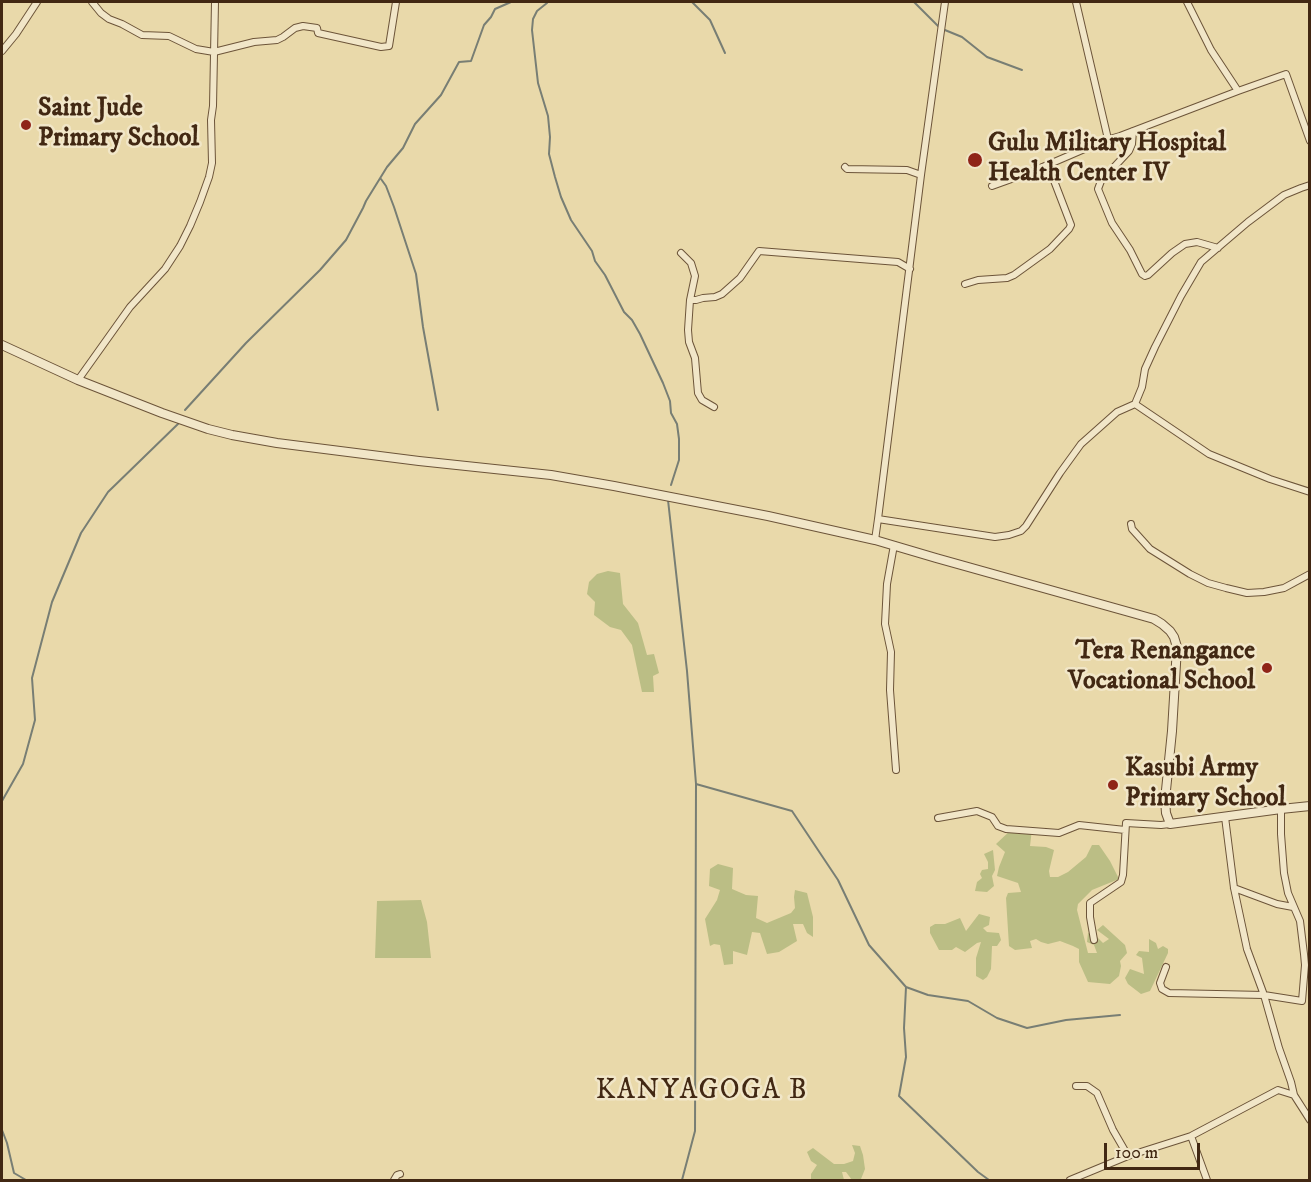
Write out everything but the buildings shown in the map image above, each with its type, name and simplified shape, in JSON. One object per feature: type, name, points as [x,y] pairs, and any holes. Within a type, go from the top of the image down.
[{"type":"street","points":[[2,51],[37,2]]},
{"type":"street","points":[[92,2],[109,19],[142,35],[169,36],[196,49],[214,52],[254,42],[277,40],[295,28],[303,26],[317,28],[318,33],[381,47],[388,46],[396,2]]},
{"type":"street","points":[[78,380],[130,307],[165,269],[180,246],[209,177],[212,163],[211,120],[215,2]]},
{"type":"street","points":[[875,540],[945,2]]},
{"type":"street","points":[[1076,2],[1108,139]]},
{"type":"street","points":[[1187,2],[1211,50],[1238,91]]},
{"type":"street","points":[[992,186],[1108,139],[1286,74],[1310,141]]},
{"type":"street","points":[[1133,130],[1129,151],[1101,181],[1098,189],[1112,223],[1131,250],[1142,274],[1148,275],[1185,244],[1197,242],[1218,248]]},
{"type":"street","points":[[965,284],[1014,275],[1050,249],[1069,229],[1071,225],[1048,165]]},
{"type":"street","points":[[845,167],[847,169],[907,170],[921,175]]},
{"type":"street","points":[[878,519],[995,537],[1017,533],[1026,526],[1060,473],[1082,444],[1117,412],[1135,404],[1142,387],[1145,369],[1155,346],[1201,262],[1284,195],[1310,185]]},
{"type":"street","points":[[690,300],[716,297],[722,294],[744,273],[759,251],[898,262],[910,269]]},
{"type":"street","points":[[681,253],[691,263],[694,276],[688,334],[695,358],[698,393],[702,400],[714,407]]},
{"type":"street","points":[[2,345],[78,380],[171,416],[232,435],[276,443],[419,461],[551,475],[776,517],[894,545],[1154,619],[1170,631],[1177,647],[1165,800],[1170,824]]},
{"type":"street","points":[[1135,404],[1209,454],[1270,479],[1310,492]]},
{"type":"street","points":[[1131,524],[1132,529],[1149,549],[1208,583],[1247,593],[1264,592],[1284,588],[1310,574]]},
{"type":"street","points":[[894,545],[887,584],[885,624],[891,652],[890,690],[896,770]]},
{"type":"street","points":[[1094,940],[1090,903],[1121,882],[1126,823],[1161,825],[1310,806]]},
{"type":"street","points":[[1166,968],[1160,983],[1162,989],[1169,993],[1264,995],[1302,1001],[1304,954],[1300,921],[1288,893],[1284,873],[1281,809]]},
{"type":"street","points":[[938,818],[977,811],[992,817],[998,826],[1006,829],[1059,833],[1079,825],[1125,830]]},
{"type":"street","points":[[1225,817],[1234,888],[1247,949],[1264,995],[1294,1095],[1310,1120]]},
{"type":"street","points":[[1234,888],[1277,904],[1293,907]]},
{"type":"street","points":[[1070,1180],[1086,1178],[1128,1156],[1191,1136],[1291,1082]]},
{"type":"street","points":[[1076,1086],[1087,1086],[1097,1093],[1113,1130],[1128,1156]]},
{"type":"street","points":[[1278,1090],[1294,1095]]},
{"type":"street","points":[[1191,1136],[1207,1180]]},
{"type":"street","points":[[394,1180],[400,1174]]},
{"type":"green space","points":[[608,571],[620,573],[623,604],[638,623],[647,655],[654,654],[659,673],[653,676],[654,692],[642,692],[632,645],[621,630],[610,627],[594,615],[595,602],[587,594],[589,582],[597,574]]},
{"type":"green space","points":[[1012,829],[1032,829],[1030,846],[1054,850],[1049,871],[1050,877],[1058,877],[1068,872],[1086,857],[1092,845],[1099,845],[1110,861],[1119,879],[1092,890],[1078,904],[1077,910],[1088,953],[1097,953],[1094,945],[1087,942],[1088,933],[1095,935],[1103,943],[1109,939],[1097,930],[1103,925],[1125,945],[1127,953],[1120,961],[1119,976],[1110,984],[1088,982],[1079,962],[1079,949],[1060,941],[1048,944],[1036,939],[1030,941],[1032,948],[1015,950],[1009,946],[1006,898],[1008,893],[1021,892],[1018,883],[997,876],[1005,852],[996,844]]},
{"type":"green space","points":[[993,850],[994,886],[987,892],[975,891],[977,882],[982,878],[980,874],[982,870],[988,869],[988,862],[984,854]]},
{"type":"green space","points":[[718,864],[733,868],[732,889],[746,895],[758,896],[756,918],[767,923],[791,913],[795,908],[795,890],[807,893],[813,917],[813,937],[807,933],[803,924],[793,924],[797,941],[779,952],[767,954],[760,933],[752,932],[747,955],[733,951],[733,964],[724,965],[720,945],[710,946],[705,919],[717,900],[720,890],[709,886],[710,869]]},
{"type":"green space","points":[[421,900],[427,922],[431,958],[375,958],[377,901]]},
{"type":"green space","points":[[979,914],[990,917],[989,925],[983,928],[987,932],[999,933],[1001,940],[997,946],[992,946],[991,969],[983,980],[976,976],[976,958],[981,942],[965,952],[956,947],[952,950],[939,950],[930,933],[930,927],[935,924],[945,924],[960,918],[966,931]]},
{"type":"green space","points":[[1149,939],[1156,943],[1158,949],[1163,946],[1168,949],[1168,953],[1150,991],[1141,994],[1128,984],[1125,978],[1130,969],[1144,974],[1142,958],[1136,955],[1139,951],[1149,952]]},
{"type":"green space","points":[[852,1145],[860,1146],[863,1155],[865,1169],[861,1179],[852,1180],[846,1172],[842,1172],[844,1180],[811,1180],[811,1174],[817,1165],[811,1161],[807,1152],[813,1148],[834,1164],[844,1164],[853,1161],[855,1153]]},
{"type":"waterway","points":[[185,410],[346,240],[366,201],[387,167],[403,148],[415,124],[441,95],[459,62],[471,61],[484,25],[495,9],[511,2]]},
{"type":"waterway","points":[[547,2],[537,11],[533,19],[532,30],[538,83],[548,116],[549,154],[561,197],[571,220],[592,251],[595,261],[624,312],[640,334],[670,401],[679,439],[679,460],[671,485]]},
{"type":"waterway","points":[[692,2],[710,20],[725,53]]},
{"type":"waterway","points":[[914,2],[940,28],[962,37],[987,57],[1022,70]]},
{"type":"waterway","points":[[381,179],[394,207],[416,274],[438,410]]},
{"type":"waterway","points":[[2,801],[23,764],[35,720],[32,678],[52,602],[81,533],[108,492],[180,422]]},
{"type":"waterway","points":[[668,500],[687,671],[696,784],[695,1131],[682,1180]]},
{"type":"waterway","points":[[696,784],[792,811],[838,880],[869,945],[906,987],[928,995],[968,1001],[997,1018],[1027,1028],[1066,1020],[1120,1015]]},
{"type":"waterway","points":[[906,987],[904,1028],[906,1057],[899,1096],[989,1180]]},
{"type":"waterway","points":[[2,1130],[14,1173],[26,1180]]},
{"type":"place","name":"Saint Jude Primary School","points":[[26,125]]},
{"type":"place","name":"Gulu Military Hospital Health Center IV","points":[[975,160]]},
{"type":"place","name":"Tera Renangance Vocational School","points":[[1267,668]]},
{"type":"place","name":"Kasubi Army Primary School","points":[[1113,785]]},
{"type":"district","name":"KANYAGOGA B","points":[[702,1092]]}]
